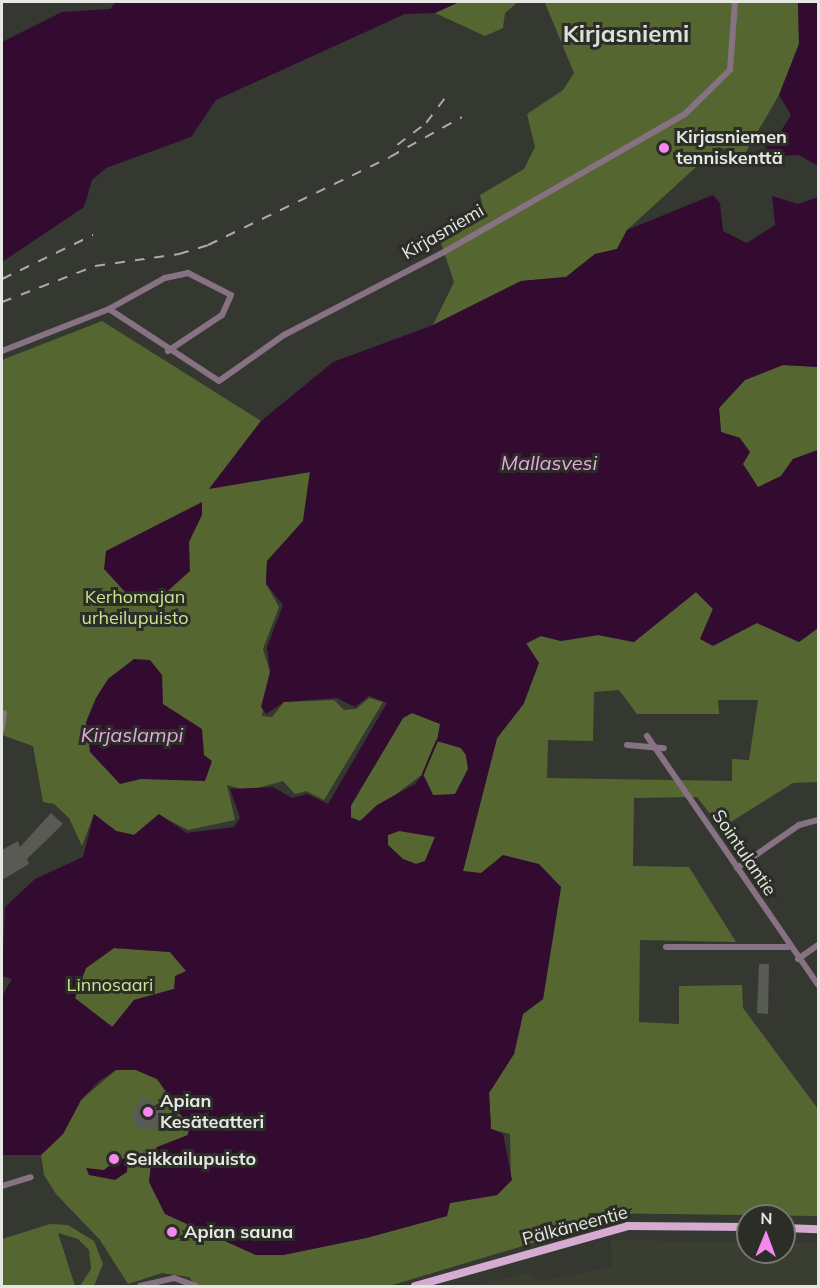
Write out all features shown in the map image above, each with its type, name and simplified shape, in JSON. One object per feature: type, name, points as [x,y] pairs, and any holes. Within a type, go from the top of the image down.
[{"type":"main road","name":"Pälkäneentie","points":[[415,1287],[628,1226],[736,1227]]},
{"type":"main road","points":[[796,1228],[819,1229]]},
{"type":"street","name":"Kirjasniemi","points":[[109,309],[168,351],[219,381],[284,335],[444,252],[685,114],[730,69],[735,2]]},
{"type":"street","points":[[2,351],[109,309],[165,278],[188,273],[231,295],[222,315],[168,351]]},
{"type":"street","points":[[2,729],[4,713]]},
{"type":"street","name":"Sointulantie","points":[[647,736],[788,946],[819,985]]},
{"type":"street","points":[[627,745],[664,748]]},
{"type":"street","points":[[737,868],[799,825],[819,820]]},
{"type":"street","points":[[798,959],[819,945]]},
{"type":"street","points":[[666,947],[788,946]]},
{"type":"street","points":[[2,1186],[31,1177]]},
{"type":"street","points":[[140,1287],[174,1278],[188,1280],[196,1287]]},
{"type":"shaded area","points":[[611,1240],[736,1242],[736,1264],[796,1264],[796,1243],[818,1243],[818,1286],[472,1286],[526,1273],[540,1281],[612,1267]]},
{"type":"green space","points":[[459,2],[518,2],[505,13],[503,28],[485,36],[435,13]]},
{"type":"green space","points":[[534,2],[798,2],[799,44],[779,95],[744,155],[718,147],[627,230],[617,249],[595,254],[566,277],[521,281],[433,325],[454,282],[437,231],[483,208],[480,195],[524,169],[535,147],[527,114],[563,90],[574,73],[545,3]]},
{"type":"green space","name":"Kerhomajan urheilupuisto","points":[[102,321],[261,421],[210,488],[310,472],[303,521],[267,561],[266,584],[279,607],[263,649],[270,672],[262,716],[272,717],[284,702],[334,700],[344,710],[356,709],[369,698],[383,702],[324,800],[306,791],[295,794],[283,781],[247,791],[227,785],[235,820],[188,830],[159,815],[134,835],[116,831],[94,814],[82,846],[69,818],[54,804],[43,802],[33,746],[2,735],[2,360]]},
{"type":"green space","points":[[783,365],[818,367],[818,450],[793,459],[781,476],[758,488],[742,463],[740,438],[721,432],[719,408],[745,380]]},
{"type":"green space","points":[[696,592],[713,609],[700,639],[757,623],[799,642],[818,628],[818,782],[793,783],[721,828],[697,797],[634,798],[633,866],[689,867],[736,942],[640,940],[639,1022],[679,1024],[679,986],[742,985],[743,1008],[818,1109],[818,1216],[796,1216],[796,1204],[736,1204],[736,1215],[589,1213],[583,1228],[389,1286],[196,1286],[189,1277],[162,1273],[128,1284],[100,1240],[56,1194],[44,1175],[41,1155],[63,1134],[81,1100],[116,1070],[136,1070],[157,1079],[189,1128],[188,1135],[153,1150],[149,1182],[165,1214],[256,1255],[283,1255],[366,1238],[447,1216],[450,1203],[497,1195],[511,1180],[510,1134],[491,1129],[489,1093],[514,1054],[523,1014],[543,999],[561,887],[463,871],[497,738],[524,704],[526,644],[541,636],[561,641],[598,635],[634,642]],"holes":[[[619,690],[637,714],[719,714],[718,700],[758,700],[749,760],[732,759],[732,781],[547,778],[548,740],[593,741],[594,692]]]},
{"type":"green space","points":[[412,713],[441,724],[437,741],[461,748],[466,755],[468,769],[455,795],[433,795],[423,774],[360,821],[351,817],[351,806],[403,718]]},
{"type":"green space","points":[[416,830],[435,837],[425,861],[416,864],[403,859],[388,845],[388,835],[399,831]]},
{"type":"green space","name":"Linnosaari","points":[[114,948],[170,952],[186,971],[174,989],[134,1000],[113,1027],[74,998],[86,968]]},
{"type":"green space","points":[[50,1224],[68,1225],[94,1241],[103,1264],[94,1286],[80,1286],[91,1269],[89,1250],[78,1239],[58,1233],[75,1286],[2,1286],[2,1239]]},
{"type":"water","points":[[116,2],[459,2],[435,13],[405,14],[216,100],[191,137],[106,168],[92,180],[84,207],[2,262],[2,42],[62,12],[110,9]]},
{"type":"water","points":[[798,2],[818,2],[818,166],[799,155],[771,156],[761,140],[765,133],[781,131],[791,115],[779,95],[799,44]]},
{"type":"water","name":"Mallasvesi","points":[[713,195],[720,203],[723,231],[747,243],[775,225],[772,196],[798,204],[818,197],[818,367],[783,365],[745,380],[719,408],[721,432],[740,438],[750,452],[743,464],[758,487],[781,476],[793,459],[818,450],[818,628],[799,642],[757,623],[713,646],[700,639],[713,609],[696,592],[634,642],[598,635],[561,641],[541,636],[526,643],[539,663],[524,703],[497,738],[463,871],[481,873],[503,855],[539,864],[561,887],[543,999],[523,1014],[514,1054],[489,1093],[491,1129],[503,1134],[512,1180],[497,1195],[450,1203],[447,1216],[366,1238],[283,1255],[256,1255],[165,1214],[149,1182],[152,1158],[128,1159],[127,1172],[115,1180],[89,1175],[86,1168],[104,1170],[116,1160],[153,1153],[157,1147],[188,1135],[189,1128],[157,1079],[136,1070],[116,1070],[99,1081],[81,1100],[63,1134],[41,1155],[2,1155],[2,996],[12,979],[2,976],[5,907],[35,879],[83,857],[94,814],[116,831],[134,835],[159,814],[187,833],[234,827],[240,818],[230,789],[273,787],[292,798],[307,794],[328,804],[387,703],[369,696],[355,707],[337,698],[284,702],[266,714],[261,707],[270,672],[267,647],[283,605],[266,584],[267,561],[303,521],[310,472],[209,489],[261,421],[333,362],[433,325],[521,281],[566,277],[595,254],[617,249],[627,230]],"holes":[[[412,713],[440,724],[437,741],[461,748],[466,755],[468,769],[455,794],[433,795],[423,774],[415,784],[377,805],[360,821],[351,818],[351,805],[403,718]],[[399,831],[435,837],[425,861],[416,864],[403,859],[388,845],[388,835]],[[114,948],[170,952],[186,971],[175,976],[174,989],[134,1000],[112,1027],[75,998],[86,968]]]},
{"type":"water","points":[[202,502],[202,515],[189,542],[190,571],[160,598],[136,604],[104,569],[106,551]]},
{"type":"water","name":"Kirjaslampi","points":[[134,659],[150,660],[162,675],[163,704],[202,729],[204,755],[212,761],[205,781],[141,779],[120,784],[90,752],[86,722],[96,698],[108,679]]},
{"type":"building","points":[[51,813],[63,824],[27,859],[29,864],[2,880],[2,850],[18,841],[20,847]]},
{"type":"building","points":[[759,964],[769,964],[768,1014],[757,1013]]},
{"type":"building","name":"Apian Kesäteatteri","points":[[143,1097],[163,1109],[164,1127],[141,1130],[134,1123],[134,1110]]},
{"type":"waterway","points":[[423,774],[437,741]]},
{"type":"railway","points":[[397,145],[426,123],[449,92]]},
{"type":"railway","points":[[2,302],[95,266],[179,254],[208,245],[390,157],[462,117]]},
{"type":"railway","points":[[2,279],[93,235]]},
{"type":"place","name":"Kirjasniemen tenniskenttä","points":[[664,148]]},
{"type":"place","name":"Apian Kesäteatteri","points":[[148,1112]]},
{"type":"place","name":"Seikkailupuisto","points":[[114,1159]]},
{"type":"place","name":"Apian sauna","points":[[172,1232]]},
{"type":"district","name":"Kirjasniemi","points":[[626,34]]}]
